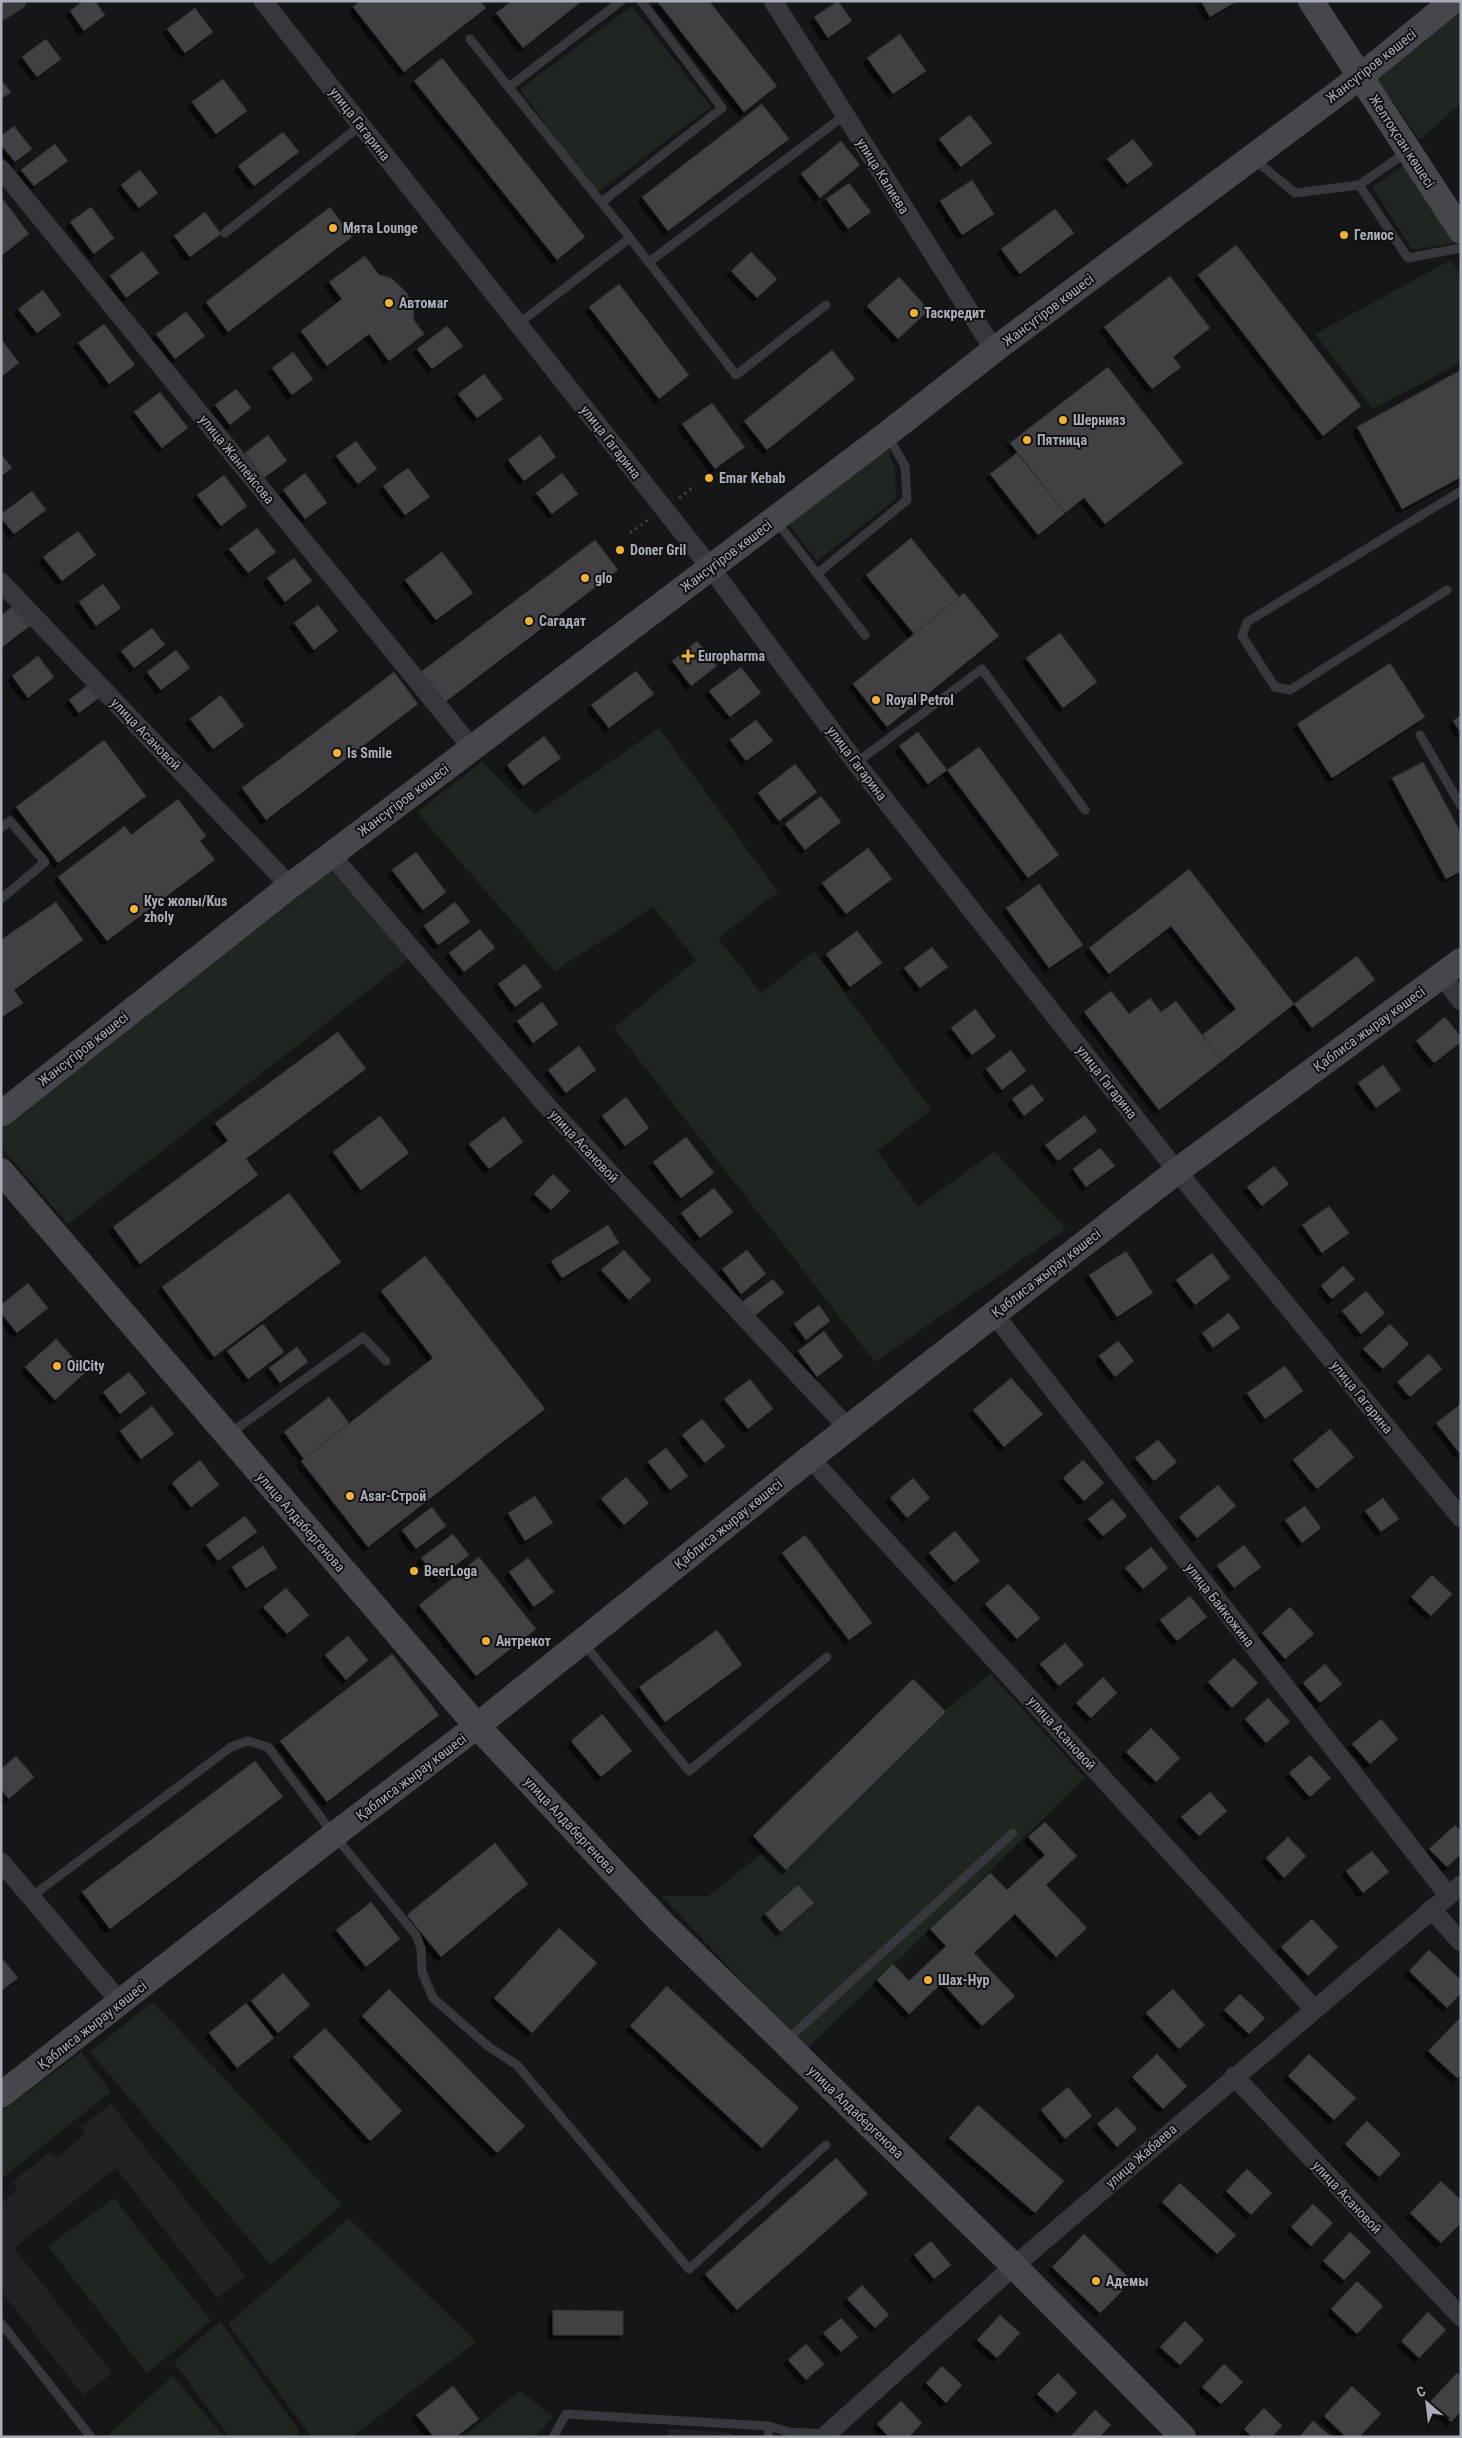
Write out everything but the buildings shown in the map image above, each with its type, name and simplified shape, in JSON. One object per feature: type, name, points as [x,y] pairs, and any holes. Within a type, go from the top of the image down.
[{"type":"street","points":[[1,11],[16,1]]},
{"type":"street","name":"улица Гагарина","points":[[263,1],[710,567],[856,763],[1177,1171],[1461,1518]]},
{"type":"street","name":"улица Калиева","points":[[773,1],[994,350]]},
{"type":"street","name":"Желтоқсан көшесі","points":[[1311,1],[1408,152],[1461,230]]},
{"type":"street","name":"Жансүгіров көшесі","points":[[1,1114],[290,886],[887,434],[994,350],[1360,76],[1453,1]]},
{"type":"street","name":"улица Жанпейсова","points":[[1,169],[472,748]]},
{"type":"street","name":"улица Асановой","points":[[1,582],[290,886]]},
{"type":"street","name":"улица Асановой","points":[[331,855],[547,1106],[848,1428]]},
{"type":"street","points":[[1451,968],[1461,1001]]},
{"type":"street","name":"Қаблиса жырау көшесі","points":[[1,2095],[334,1835],[478,1726],[810,1458],[1177,1171],[1451,968]]},
{"type":"street","name":"улица Алдабергенова","points":[[1,1171],[226,1436],[478,1726],[661,1922],[1014,2266],[1184,2437]]},
{"type":"street","name":"улица Байкожина","points":[[994,1314],[1454,1890]]},
{"type":"street","name":"улица Асановой","points":[[810,1458],[1314,2008]]},
{"type":"street","points":[[1,1862],[121,2003]]},
{"type":"street","name":"улица Жабаева","points":[[829,2435],[1014,2266],[1234,2076],[1454,1890]]},
{"type":"street","points":[[1431,1909],[1461,1942]]},
{"type":"street","name":"улица Асановой","points":[[1234,2076],[1461,2317]]},
{"type":"lane","points":[[509,87],[620,1]]},
{"type":"lane","points":[[602,202],[722,108],[641,1]]},
{"type":"lane","points":[[470,39],[602,202],[736,375],[826,305]]},
{"type":"lane","points":[[649,262],[845,115]]},
{"type":"lane","points":[[225,233],[361,126]]},
{"type":"lane","points":[[1252,157],[1295,193],[1359,185],[1408,152]]},
{"type":"lane","points":[[1359,185],[1408,258],[1461,248]]},
{"type":"lane","points":[[518,324],[630,238]]},
{"type":"lane","points":[[817,574],[906,500],[905,466],[887,434]]},
{"type":"lane","points":[[1447,590],[1290,690],[1275,688],[1242,636],[1247,622],[1461,491]]},
{"type":"lane","points":[[774,519],[865,635]]},
{"type":"lane","points":[[856,763],[982,669],[1085,810]]},
{"type":"lane","points":[[1420,735],[1461,806]]},
{"type":"lane","points":[[1,828],[10,820],[45,862],[1,899]]},
{"type":"lane","points":[[226,1436],[363,1337],[386,1361]]},
{"type":"lane","points":[[582,1642],[690,1771],[827,1658]]},
{"type":"lane","points":[[31,1897],[232,1747],[248,1741],[268,1747],[334,1835],[416,1935],[421,1948],[422,1972],[433,1998],[489,2046],[517,2065],[689,2269],[826,2145]]},
{"type":"lane","points":[[784,2042],[1013,1833]]},
{"type":"lane","points":[[1,2323],[91,2437]]},
{"type":"lane","points":[[552,2437],[566,2414],[769,2426],[789,2432],[829,2435]]},
{"type":"lane","points":[[768,2437],[769,2426]]},
{"type":"shaded area","points":[[632,6],[711,107],[595,194],[520,89]]},
{"type":"shaded area","points":[[1461,9],[1461,103],[1420,140],[1374,75]]},
{"type":"shaded area","points":[[1406,164],[1460,242],[1412,250],[1372,187]]},
{"type":"shaded area","points":[[1451,260],[1461,276],[1461,362],[1373,409],[1315,334]]},
{"type":"shaded area","points":[[887,447],[895,469],[896,499],[817,561],[786,521]]},
{"type":"shaded area","points":[[659,728],[778,892],[718,938],[761,993],[814,951],[931,1110],[877,1151],[918,1207],[994,1151],[1066,1229],[875,1362],[614,1028],[696,960],[653,907],[555,971],[417,812],[482,762],[535,814]]},
{"type":"shaded area","points":[[331,871],[410,958],[68,1224],[1,1147],[1,1130]]},
{"type":"shaded area","points":[[991,1674],[1085,1778],[806,2050],[662,1896],[708,1896]]},
{"type":"shaded area","points":[[153,2002],[342,2205],[271,2265],[90,2052]]},
{"type":"shaded area","points":[[81,2052],[111,2092],[1,2179],[1,2112]]},
{"type":"shaded area","points":[[111,2104],[245,2276],[217,2298],[116,2168],[14,2248],[112,2373],[83,2395],[1,2291],[1,2203],[18,2189],[12,2182],[50,2152],[56,2158],[86,2134],[81,2127]]},
{"type":"shaded area","points":[[114,2198],[211,2321],[147,2373],[48,2246]]},
{"type":"shaded area","points":[[349,2218],[476,2342],[352,2437],[309,2437],[310,2435],[228,2324]]},
{"type":"shaded area","points":[[220,2321],[300,2432],[294,2437],[229,2437],[174,2362]]},
{"type":"shaded area","points":[[173,2376],[224,2437],[106,2437]]},
{"type":"shaded area","points":[[520,2390],[553,2417],[534,2437],[463,2437]]},
{"type":"shaded area","points":[[669,2429],[732,2433],[732,2437],[668,2437]]},
{"type":"place","name":"Мята Lounge","points":[[333,228]]},
{"type":"place","name":"Гелиос","points":[[1344,235]]},
{"type":"place","name":"Автомаг","points":[[389,303]]},
{"type":"place","name":"Таскредит","points":[[914,313]]},
{"type":"place","name":"Шернияз","points":[[1063,420]]},
{"type":"place","name":"Пятница","points":[[1027,440]]},
{"type":"place","name":"Emar Kebab","points":[[709,478]]},
{"type":"place","name":"Doner Gril","points":[[620,550]]},
{"type":"place","name":"glo","points":[[585,578]]},
{"type":"place","name":"Сагадат","points":[[529,621]]},
{"type":"place","name":"Europharma","points":[[688,656]]},
{"type":"place","name":"Royal Petrol","points":[[876,700]]},
{"type":"place","name":"Is Smile","points":[[337,753]]},
{"type":"place","name":"Кус жолы/Kus zholy","points":[[134,909]]},
{"type":"place","name":"OilCity","points":[[57,1366]]},
{"type":"place","name":"Asar-Строй","points":[[350,1496]]},
{"type":"place","name":"BeerLoga","points":[[414,1571]]},
{"type":"place","name":"Антрекот","points":[[486,1641]]},
{"type":"place","name":"Шах-Нур","points":[[928,1980]]},
{"type":"place","name":"Адемы","points":[[1096,2281]]}]
